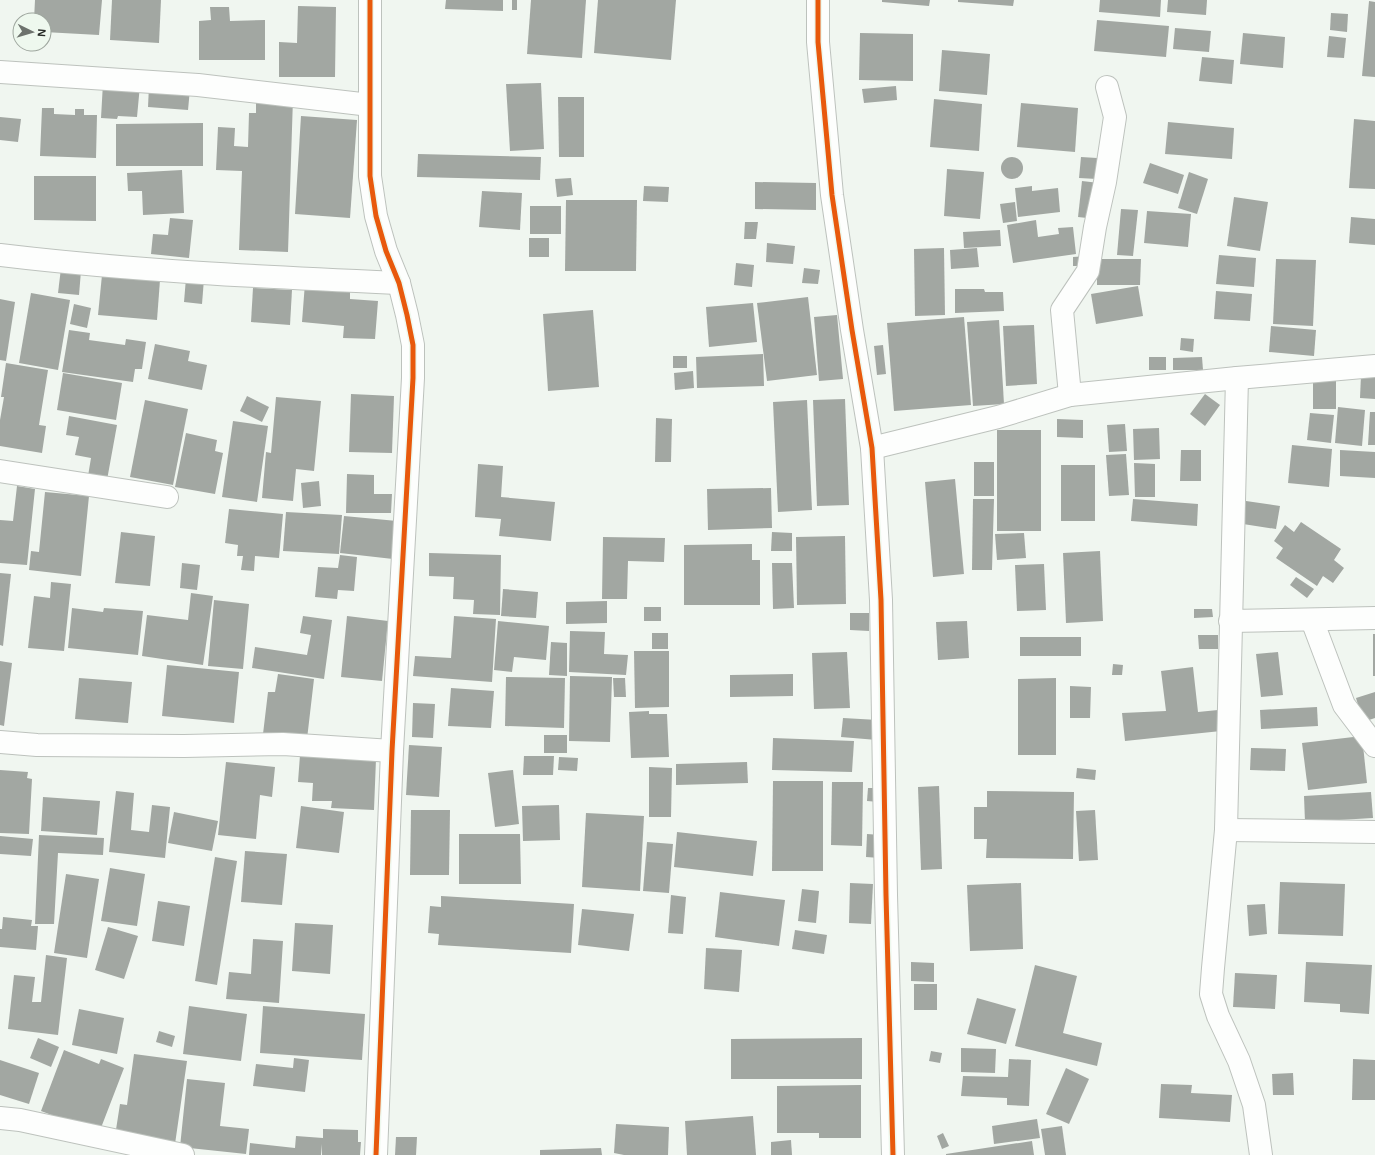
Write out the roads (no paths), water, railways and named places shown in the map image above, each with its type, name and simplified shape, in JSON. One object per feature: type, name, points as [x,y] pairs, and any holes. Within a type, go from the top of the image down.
[{"type":"street","points":[[370,0],[370,176],[376,216],[386,251],[399,283],[413,345],[413,378],[392,751],[376,1155]]},
{"type":"street","points":[[818,0],[818,42],[832,195],[852,330],[872,448],[881,600],[886,895],[893,1155]]},
{"type":"street","points":[[0,72],[198,85],[370,105]]},
{"type":"street","points":[[1070,395],[1062,310],[1088,271],[1095,226],[1106,182],[1115,117],[1107,87]]},
{"type":"street","points":[[0,256],[71,264],[252,276],[399,283]]},
{"type":"street","points":[[872,448],[998,417],[1070,395],[1375,366]]},
{"type":"street","points":[[1237,378],[1226,830],[1212,968],[1211,994],[1218,1016],[1239,1061],[1254,1105],[1261,1155]]},
{"type":"street","points":[[0,471],[167,497]]},
{"type":"street","points":[[1230,621],[1375,618]]},
{"type":"street","points":[[1312,620],[1344,705],[1375,746]]},
{"type":"street","points":[[0,742],[184,746],[283,744],[392,751]]},
{"type":"street","points":[[1226,830],[1375,832]]},
{"type":"street","points":[[0,1118],[20,1120],[183,1155]]}]
